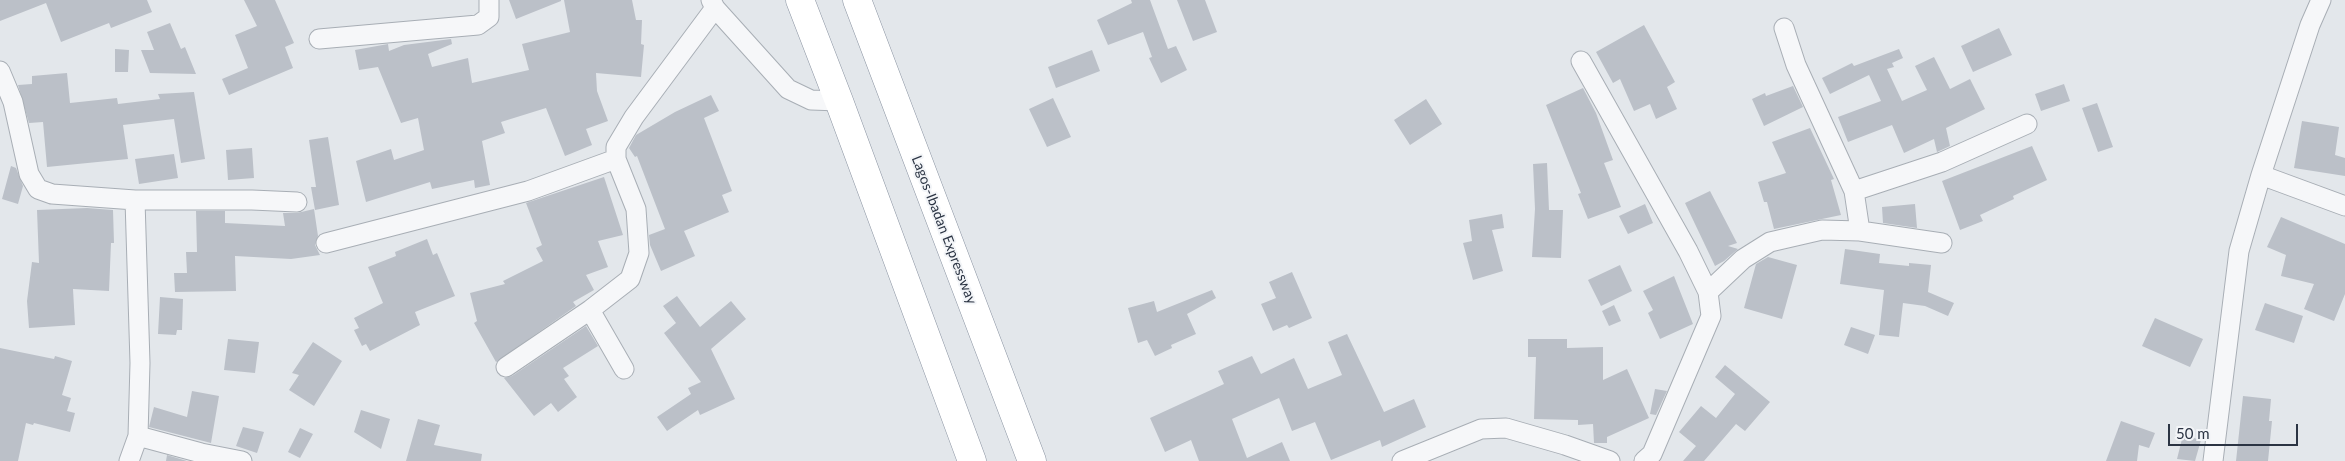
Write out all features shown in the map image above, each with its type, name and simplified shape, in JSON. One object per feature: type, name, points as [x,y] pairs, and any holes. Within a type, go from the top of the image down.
[{"type":"highway","points":[[800,0],[972,461]]},
{"type":"highway","name":"Lagos-Ibadan Expressway","points":[[856,0],[1032,461]]},
{"type":"street","points":[[319,39],[478,25],[489,17],[489,0]]},
{"type":"street","points":[[2213,461],[2239,251],[2261,175],[2310,26],[2321,0]]},
{"type":"street","points":[[506,367],[590,310],[630,278],[639,253],[636,209],[616,159],[616,147],[634,117],[713,4],[788,89],[811,100],[839,101]]},
{"type":"street","points":[[1784,28],[1796,65],[1854,190],[1860,231]]},
{"type":"street","points":[[1581,61],[1688,251],[1708,292],[1711,316],[1652,454],[1644,461]]},
{"type":"street","points":[[0,71],[13,102],[30,174],[38,189],[52,194],[135,200],[298,202]]},
{"type":"street","points":[[1854,190],[1942,162],[2027,124]]},
{"type":"street","points":[[326,243],[528,191],[616,159]]},
{"type":"street","points":[[2261,175],[2345,206]]},
{"type":"street","points":[[129,461],[138,436],[140,363],[135,200]]},
{"type":"street","points":[[1708,292],[1743,260],[1770,242],[1822,230],[1860,231],[1942,243]]},
{"type":"street","points":[[590,310],[624,369]]},
{"type":"street","points":[[1402,461],[1481,429],[1506,428],[1610,461]]},
{"type":"street","points":[[138,436],[201,453],[242,461]]},
{"type":"building","points":[[0,0],[147,0],[152,12],[111,28],[109,23],[61,42],[46,3],[0,21]]},
{"type":"building","points":[[244,0],[275,0],[294,43],[285,47],[293,68],[229,95],[222,79],[248,68],[235,35],[257,26]]},
{"type":"building","points":[[509,0],[561,0],[561,1],[516,19]]},
{"type":"building","points":[[564,0],[632,0],[636,20],[642,20],[641,44],[644,45],[641,77],[596,73],[597,91],[608,121],[586,129],[592,145],[565,156],[546,108],[501,122],[505,133],[482,141],[490,185],[475,188],[474,180],[432,189],[430,182],[366,202],[356,161],[391,149],[394,160],[424,150],[418,118],[401,123],[378,67],[359,70],[355,50],[388,44],[389,51],[404,45],[451,39],[452,44],[428,54],[432,67],[468,58],[472,83],[529,70],[522,44],[570,32]]},
{"type":"building","points":[[1131,0],[1150,0],[1168,49],[1176,46],[1187,70],[1161,83],[1149,58],[1152,57],[1143,32],[1108,45],[1097,20],[1132,3]]},
{"type":"building","points":[[1177,0],[1205,0],[1217,32],[1193,41]]},
{"type":"building","points":[[170,23],[181,49],[185,47],[196,74],[150,73],[141,50],[154,50],[147,32]]},
{"type":"building","points":[[1644,25],[1675,82],[1667,87],[1677,109],[1656,119],[1650,104],[1634,111],[1620,79],[1613,83],[1596,52]]},
{"type":"building","points":[[1999,28],[2012,55],[1973,72],[1961,46]]},
{"type":"building","points":[[115,49],[129,50],[128,72],[115,72]]},
{"type":"building","points":[[1899,49],[1903,58],[1892,63],[1894,67],[1887,69],[1902,101],[1927,90],[1915,66],[1934,57],[1950,89],[1970,79],[1985,109],[1946,128],[1950,146],[1937,152],[1934,139],[1904,153],[1892,125],[1848,142],[1838,117],[1881,101],[1869,75],[1830,94],[1822,78],[1852,63],[1854,66]]},
{"type":"building","points":[[1092,50],[1100,71],[1056,88],[1048,67]]},
{"type":"building","points":[[67,73],[70,103],[117,98],[118,104],[160,99],[158,94],[194,92],[205,159],[181,163],[174,119],[123,125],[128,159],[47,167],[43,122],[29,123],[18,85],[32,84],[32,76]]},
{"type":"building","points":[[2064,84],[2070,101],[2041,111],[2035,94]]},
{"type":"building","points":[[1793,86],[1803,107],[1764,126],[1752,99],[1765,93],[1766,96]]},
{"type":"building","points":[[1583,88],[1596,113],[1613,160],[1604,163],[1621,207],[1588,219],[1578,194],[1581,193],[1546,105]]},
{"type":"building","points":[[711,95],[719,111],[704,118],[732,191],[722,195],[729,212],[684,231],[695,256],[661,271],[650,245],[649,235],[665,229],[637,156],[635,157],[629,148],[636,135],[675,112]]},
{"type":"building","points":[[1053,98],[1071,137],[1047,147],[1029,109]]},
{"type":"building","points":[[1426,99],[1442,124],[1410,145],[1394,120]]},
{"type":"building","points":[[2097,103],[2113,147],[2098,152],[2082,108]]},
{"type":"building","points":[[2302,121],[2339,127],[2335,155],[2345,158],[2345,176],[2294,168]]},
{"type":"building","points":[[1810,128],[1834,179],[1831,180],[1841,215],[1774,229],[1767,202],[1764,202],[1758,182],[1786,173],[1772,142]]},
{"type":"building","points":[[328,137],[339,205],[315,210],[311,187],[316,187],[309,140]]},
{"type":"building","points":[[2032,146],[2047,180],[2013,196],[2014,199],[1980,215],[1983,221],[1960,230],[1942,181]]},
{"type":"building","points":[[252,148],[254,178],[228,180],[226,150]]},
{"type":"building","points":[[174,154],[178,178],[139,184],[135,159]]},
{"type":"building","points":[[1547,163],[1549,210],[1563,210],[1561,258],[1532,257],[1535,209],[1533,164]]},
{"type":"building","points":[[11,166],[16,168],[23,186],[18,204],[2,199]]},
{"type":"building","points":[[604,177],[623,235],[598,241],[608,267],[586,275],[594,290],[573,302],[576,306],[496,362],[474,323],[477,321],[470,293],[505,284],[503,281],[543,261],[536,248],[542,245],[526,203]]},
{"type":"building","points":[[1710,191],[1737,243],[1728,246],[1738,249],[1715,266],[1685,203]]},
{"type":"building","points":[[1645,204],[1653,223],[1628,234],[1619,216]]},
{"type":"building","points":[[1915,204],[1917,228],[1883,223],[1882,207]]},
{"type":"building","points":[[87,208],[113,210],[114,243],[111,243],[109,291],[73,289],[75,325],[29,328],[27,301],[32,262],[39,263],[37,210]]},
{"type":"building","points":[[314,209],[318,236],[315,245],[320,255],[291,259],[235,256],[236,291],[175,292],[174,273],[187,273],[186,252],[197,252],[196,211],[225,211],[225,223],[285,226],[283,213],[297,213]]},
{"type":"building","points":[[1502,214],[1504,228],[1492,230],[1503,271],[1473,280],[1463,243],[1472,241],[1469,220]]},
{"type":"building","points":[[2281,217],[2345,244],[2345,294],[2334,321],[2304,309],[2314,284],[2281,276],[2286,255],[2267,247]]},
{"type":"building","points":[[427,239],[433,255],[437,253],[455,296],[415,312],[420,325],[370,351],[366,344],[362,346],[354,330],[359,328],[354,318],[383,303],[368,267],[396,256],[395,252]]},
{"type":"building","points":[[1845,249],[1880,254],[1879,263],[1909,266],[1909,263],[1931,265],[1928,292],[1954,303],[1948,316],[1925,306],[1903,303],[1899,337],[1879,335],[1884,290],[1840,284]]},
{"type":"building","points":[[1768,257],[1797,265],[1782,319],[1744,308],[1756,264]]},
{"type":"building","points":[[1620,265],[1632,291],[1601,306],[1588,280]]},
{"type":"building","points":[[1292,272],[1312,318],[1289,328],[1287,325],[1273,331],[1261,304],[1276,298],[1269,282]]},
{"type":"building","points":[[1674,276],[1693,324],[1660,339],[1648,313],[1653,310],[1643,291]]},
{"type":"building","points":[[1212,290],[1216,298],[1187,314],[1196,334],[1171,345],[1172,348],[1155,356],[1147,340],[1138,343],[1128,308],[1154,301],[1157,312]]},
{"type":"building","points":[[677,296],[700,327],[731,301],[746,319],[711,349],[735,399],[700,415],[698,410],[667,431],[657,417],[691,394],[688,388],[701,382],[664,333],[676,323],[663,306]]},
{"type":"building","points":[[160,297],[183,299],[182,330],[177,330],[176,335],[158,334]]},
{"type":"building","points":[[2265,303],[2303,316],[2294,343],[2255,330]]},
{"type":"building","points":[[1614,305],[1621,321],[1609,326],[1602,311]]},
{"type":"building","points":[[2155,318],[2203,339],[2190,367],[2142,346]]},
{"type":"building","points":[[586,326],[598,346],[563,368],[569,376],[564,379],[577,397],[558,412],[551,403],[534,416],[504,378],[512,376]]},
{"type":"building","points":[[1851,327],[1875,335],[1868,354],[1844,345]]},
{"type":"building","points":[[1347,334],[1384,412],[1414,399],[1426,427],[1382,447],[1380,440],[1331,460],[1315,422],[1292,431],[1279,398],[1232,419],[1247,458],[1282,442],[1290,461],[1199,461],[1191,440],[1165,452],[1150,418],[1224,384],[1218,371],[1252,356],[1261,374],[1294,358],[1308,389],[1342,375],[1328,342]]},
{"type":"building","points":[[228,339],[259,342],[255,373],[224,370]]},
{"type":"building","points":[[1528,339],[1567,339],[1567,348],[1603,347],[1603,380],[1627,369],[1649,418],[1607,437],[1607,443],[1594,443],[1593,424],[1578,425],[1578,420],[1534,419],[1536,357],[1528,357]]},
{"type":"building","points":[[313,342],[342,361],[314,406],[289,390],[299,375],[292,373]]},
{"type":"building","points":[[0,348],[54,359],[55,356],[72,361],[62,395],[71,398],[67,411],[75,413],[70,432],[34,423],[33,425],[26,423],[18,461],[0,461]]},
{"type":"building","points":[[1725,365],[1770,402],[1745,431],[1736,424],[1704,461],[1683,461],[1696,446],[1679,432],[1701,406],[1716,418],[1735,394],[1715,377]]},
{"type":"building","points":[[1655,389],[1667,391],[1656,415],[1650,414]]},
{"type":"building","points":[[192,391],[219,396],[211,443],[149,427],[154,407],[187,417]]},
{"type":"building","points":[[2243,396],[2271,399],[2269,421],[2272,421],[2268,461],[2236,461]]},
{"type":"building","points":[[361,410],[390,419],[381,449],[354,432]]},
{"type":"building","points":[[418,419],[440,425],[434,445],[482,454],[481,461],[406,461]]},
{"type":"building","points":[[2121,421],[2155,433],[2149,448],[2139,445],[2137,461],[2106,461]]},
{"type":"building","points":[[243,427],[264,432],[257,453],[236,446]]},
{"type":"building","points":[[300,428],[313,434],[300,458],[288,452]]},
{"type":"building","points":[[2183,435],[2201,440],[2195,461],[2177,459]]},
{"type":"building","points":[[167,455],[187,461],[166,461]]}]
